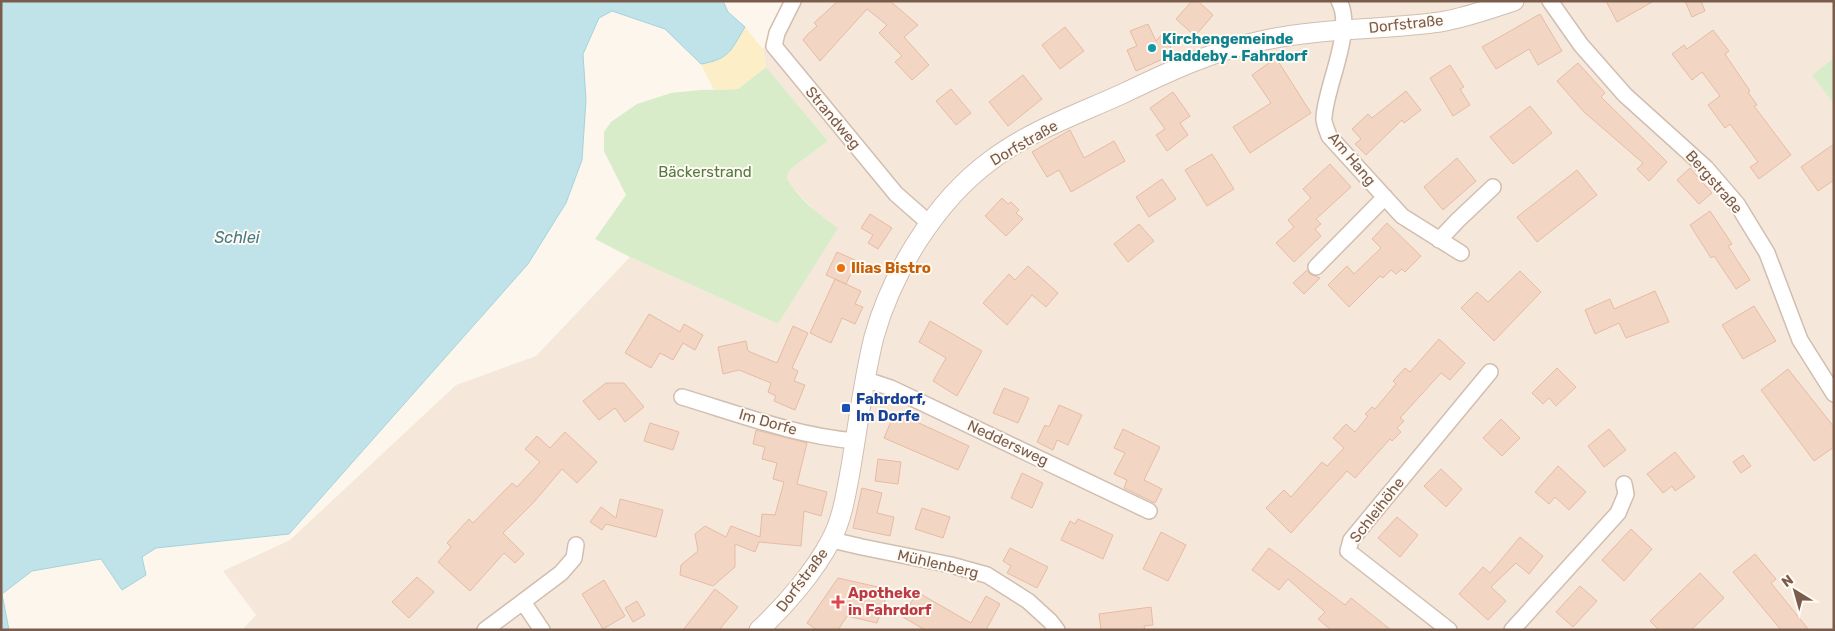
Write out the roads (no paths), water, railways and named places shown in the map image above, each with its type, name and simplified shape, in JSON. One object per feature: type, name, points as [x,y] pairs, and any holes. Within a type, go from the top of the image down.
[{"type":"street","name":"Strandweg","points":[[793,1],[777,32],[774,46],[896,194],[929,223]]},
{"type":"street","name":"Am Hang","points":[[1339,1],[1343,7],[1344,30],[1323,118],[1329,136],[1402,216],[1461,253]]},
{"type":"street","name":"Dorfstraße","points":[[759,630],[774,616],[806,578],[832,540],[844,504],[856,441],[864,380],[880,315],[901,269],[929,223],[956,190],[990,160],[1030,136],[1190,62],[1230,48],[1266,39],[1442,22],[1514,1]]},
{"type":"street","name":"Bergstraße","points":[[1550,1],[1581,45],[1626,95],[1706,168],[1737,204],[1767,253],[1800,340],[1834,394]]},
{"type":"street","points":[[1439,240],[1493,187]]},
{"type":"street","name":"Am Hang","points":[[1316,267],[1385,197]]},
{"type":"street","name":"Schleihöhe","points":[[1449,630],[1348,551],[1351,540],[1490,372]]},
{"type":"street","name":"Neddersweg","points":[[864,380],[891,388],[1149,511]]},
{"type":"street","name":"Im Dorfe","points":[[682,397],[789,429],[836,439],[856,441]]},
{"type":"street","points":[[1512,630],[1618,513],[1626,494],[1624,484]]},
{"type":"street","name":"Mühlenberg","points":[[832,540],[951,565],[987,575],[1028,602],[1050,621],[1057,630]]},
{"type":"street","points":[[485,630],[561,573],[574,558],[576,545]]},
{"type":"street","points":[[523,602],[542,630]]},
{"type":"water","name":"Schlei","points":[[1,1],[723,1],[728,12],[745,27],[729,52],[711,62],[701,64],[665,29],[612,11],[599,18],[583,54],[586,100],[582,160],[566,203],[528,264],[289,534],[156,548],[142,557],[146,575],[122,590],[101,559],[32,571],[2,594],[9,630],[1,630]]},
{"type":"place","name":"Kirchengemeinde Haddeby - Fahrdorf","points":[[1152,48]]},
{"type":"place","name":"Ilias Bistro","points":[[841,268]]},
{"type":"place","name":"Fahrdorf, Im Dorfe","points":[[846,408]]},
{"type":"place","name":"Apotheke in Fahrdorf","points":[[838,602]]},
{"type":"park label","name":"Bäckerstrand","points":[[705,172]]}]
